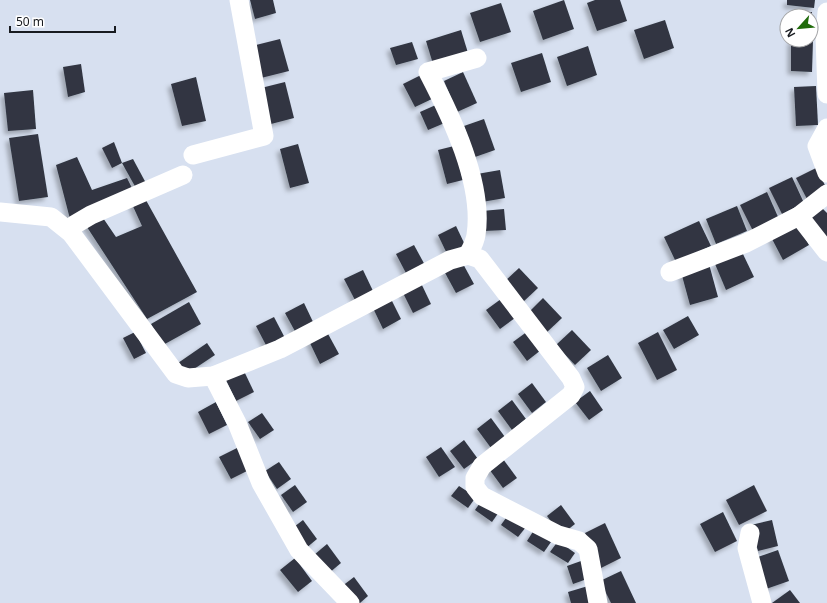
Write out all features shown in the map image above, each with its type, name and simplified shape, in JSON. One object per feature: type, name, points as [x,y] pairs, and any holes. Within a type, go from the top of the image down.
[{"type":"street","points":[[193,155],[264,136],[239,0]]},
{"type":"street","points":[[827,12],[825,37],[827,94]]},
{"type":"street","points":[[468,255],[476,236],[476,216],[468,165],[447,109],[428,72],[477,58]]},
{"type":"street","points":[[827,128],[817,146],[827,173]]},
{"type":"street","points":[[72,233],[74,225],[91,215],[182,175]]},
{"type":"street","points":[[670,272],[746,243],[799,216],[827,194]]},
{"type":"street","points":[[0,212],[51,217],[72,233],[176,374],[188,378],[213,376],[280,349],[450,260],[468,255],[480,259],[571,378],[575,387],[571,395],[482,466],[475,478],[475,487],[482,496],[558,536],[579,541],[588,549],[598,603]]},
{"type":"street","points":[[799,216],[827,252]]},
{"type":"street","points":[[213,376],[237,423],[261,483],[299,550],[350,603]]},
{"type":"street","points":[[750,533],[747,548],[762,603]]},
{"type":"building","points":[[250,0],[273,0],[276,13],[255,19]]},
{"type":"building","points":[[564,0],[574,29],[543,40],[533,11]]},
{"type":"building","points":[[595,0],[620,0],[627,21],[597,31],[587,3]]},
{"type":"building","points":[[787,0],[815,0],[814,8],[787,5]]},
{"type":"building","points":[[501,3],[511,32],[480,42],[470,13]]},
{"type":"building","points":[[665,20],[674,48],[644,59],[634,30]]},
{"type":"building","points":[[461,30],[468,53],[433,64],[426,41]]},
{"type":"building","points":[[280,39],[289,71],[261,78],[252,46]]},
{"type":"building","points":[[412,42],[418,59],[396,65],[390,48]]},
{"type":"building","points":[[588,46],[597,75],[567,86],[557,57]]},
{"type":"building","points":[[791,48],[813,48],[812,72],[791,71]]},
{"type":"building","points":[[542,53],[551,82],[521,92],[511,63]]},
{"type":"building","points":[[81,64],[85,92],[68,97],[63,67]]},
{"type":"building","points":[[463,72],[477,103],[457,112],[444,81]]},
{"type":"building","points":[[423,74],[434,98],[415,107],[403,84]]},
{"type":"building","points":[[196,77],[206,121],[182,126],[171,84]]},
{"type":"building","points":[[285,82],[294,118],[271,124],[261,88]]},
{"type":"building","points":[[816,86],[818,125],[796,126],[794,87]]},
{"type":"building","points":[[33,90],[36,129],[8,131],[4,93]]},
{"type":"building","points":[[438,104],[447,122],[428,130],[420,112]]},
{"type":"building","points":[[484,119],[495,150],[475,157],[464,126]]},
{"type":"building","points":[[38,134],[48,197],[19,201],[9,138]]},
{"type":"building","points":[[114,142],[122,163],[112,168],[102,148]]},
{"type":"building","points":[[298,144],[309,183],[290,188],[280,149]]},
{"type":"building","points":[[454,146],[463,180],[447,184],[438,150]]},
{"type":"building","points":[[77,157],[92,190],[127,178],[134,192],[70,219],[56,165]]},
{"type":"building","points":[[133,159],[147,185],[137,190],[122,163]]},
{"type":"building","points":[[816,168],[827,189],[807,199],[796,178]]},
{"type":"building","points":[[500,170],[505,198],[482,202],[477,174]]},
{"type":"building","points":[[792,177],[804,203],[782,214],[769,188]]},
{"type":"building","points":[[767,192],[779,219],[753,231],[740,205]]},
{"type":"building","points":[[142,193],[197,292],[147,319],[85,224],[101,215],[116,237],[142,226],[131,202]]},
{"type":"building","points":[[737,206],[747,231],[716,244],[706,219]]},
{"type":"building","points":[[821,207],[827,213],[827,242],[807,220]]},
{"type":"building","points":[[504,209],[506,230],[484,231],[482,211]]},
{"type":"building","points":[[699,221],[711,246],[676,262],[664,237]]},
{"type":"building","points":[[797,223],[809,245],[783,260],[771,237]]},
{"type":"building","points":[[456,226],[467,249],[449,258],[438,235]]},
{"type":"building","points":[[414,245],[426,267],[408,277],[396,254]]},
{"type":"building","points":[[742,252],[754,277],[726,290],[715,264]]},
{"type":"building","points":[[462,262],[474,284],[456,293],[444,271]]},
{"type":"building","points":[[709,264],[718,297],[690,305],[681,272]]},
{"type":"building","points":[[519,268],[538,288],[522,303],[503,283]]},
{"type":"building","points":[[363,270],[374,293],[356,302],[344,279]]},
{"type":"building","points":[[420,281],[431,304],[413,313],[402,291]]},
{"type":"building","points":[[390,297],[401,319],[383,329],[372,306]]},
{"type":"building","points":[[543,298],[562,318],[546,333],[527,314]]},
{"type":"building","points":[[501,299],[515,318],[500,329],[486,310]]},
{"type":"building","points":[[189,302],[201,324],[163,345],[151,324]]},
{"type":"building","points":[[304,303],[315,326],[297,335],[285,313]]},
{"type":"building","points":[[688,316],[699,335],[674,349],[663,330]]},
{"type":"building","points":[[274,317],[286,340],[268,349],[256,326]]},
{"type":"building","points":[[572,330],[591,350],[575,365],[556,345]]},
{"type":"building","points":[[528,331],[541,350],[527,361],[513,342]]},
{"type":"building","points":[[135,332],[146,353],[134,359],[123,338]]},
{"type":"building","points":[[327,332],[339,354],[320,364],[309,341]]},
{"type":"building","points":[[658,332],[677,370],[657,380],[638,343]]},
{"type":"building","points":[[207,343],[215,355],[188,373],[178,363]]},
{"type":"building","points":[[608,355],[622,378],[601,391],[587,368]]},
{"type":"building","points":[[243,369],[254,392],[236,401],[225,378]]},
{"type":"building","points":[[532,383],[546,402],[532,413],[518,394]]},
{"type":"building","points":[[590,391],[603,410],[589,420],[575,402]]},
{"type":"building","points":[[512,400],[526,419],[512,430],[498,411]]},
{"type":"building","points":[[216,402],[227,425],[209,434],[198,412]]},
{"type":"building","points":[[262,413],[274,430],[260,439],[248,422]]},
{"type":"building","points":[[491,418],[505,437],[491,448],[477,429]]},
{"type":"building","points":[[464,440],[478,459],[464,469],[450,451]]},
{"type":"building","points":[[441,447],[455,467],[439,477],[426,457]]},
{"type":"building","points":[[237,448],[249,470],[231,479],[219,457]]},
{"type":"building","points":[[503,459],[517,478],[503,488],[489,469]]},
{"type":"building","points":[[279,462],[291,479],[277,489],[265,471]]},
{"type":"building","points":[[295,485],[307,502],[293,512],[281,495]]},
{"type":"building","points":[[754,485],[767,511],[739,525],[726,500]]},
{"type":"building","points":[[459,486],[476,497],[468,508],[451,496]]},
{"type":"building","points":[[482,500],[499,512],[492,522],[475,510]]},
{"type":"building","points":[[561,505],[575,524],[561,535],[547,516]]},
{"type":"building","points":[[723,512],[737,541],[715,552],[700,524]]},
{"type":"building","points":[[508,515],[526,527],[518,537],[501,525]]},
{"type":"building","points":[[303,520],[317,539],[305,549],[290,530]]},
{"type":"building","points":[[772,520],[778,546],[758,551],[751,525]]},
{"type":"building","points":[[605,523],[621,558],[601,568],[585,533]]},
{"type":"building","points":[[534,530],[551,542],[544,552],[527,541]]},
{"type":"building","points":[[558,541],[575,553],[568,563],[550,552]]},
{"type":"building","points":[[327,544],[341,563],[329,573],[314,555]]},
{"type":"building","points":[[778,550],[789,581],[766,589],[755,558]]},
{"type":"building","points":[[295,558],[312,581],[298,592],[280,570]]},
{"type":"building","points":[[581,561],[587,579],[573,584],[567,566]]},
{"type":"building","points":[[621,571],[636,603],[611,603],[600,581]]},
{"type":"building","points":[[354,577],[368,596],[360,603],[354,603],[341,587]]},
{"type":"building","points":[[588,586],[593,603],[571,603],[568,592]]},
{"type":"building","points":[[790,590],[800,603],[772,603]]}]
